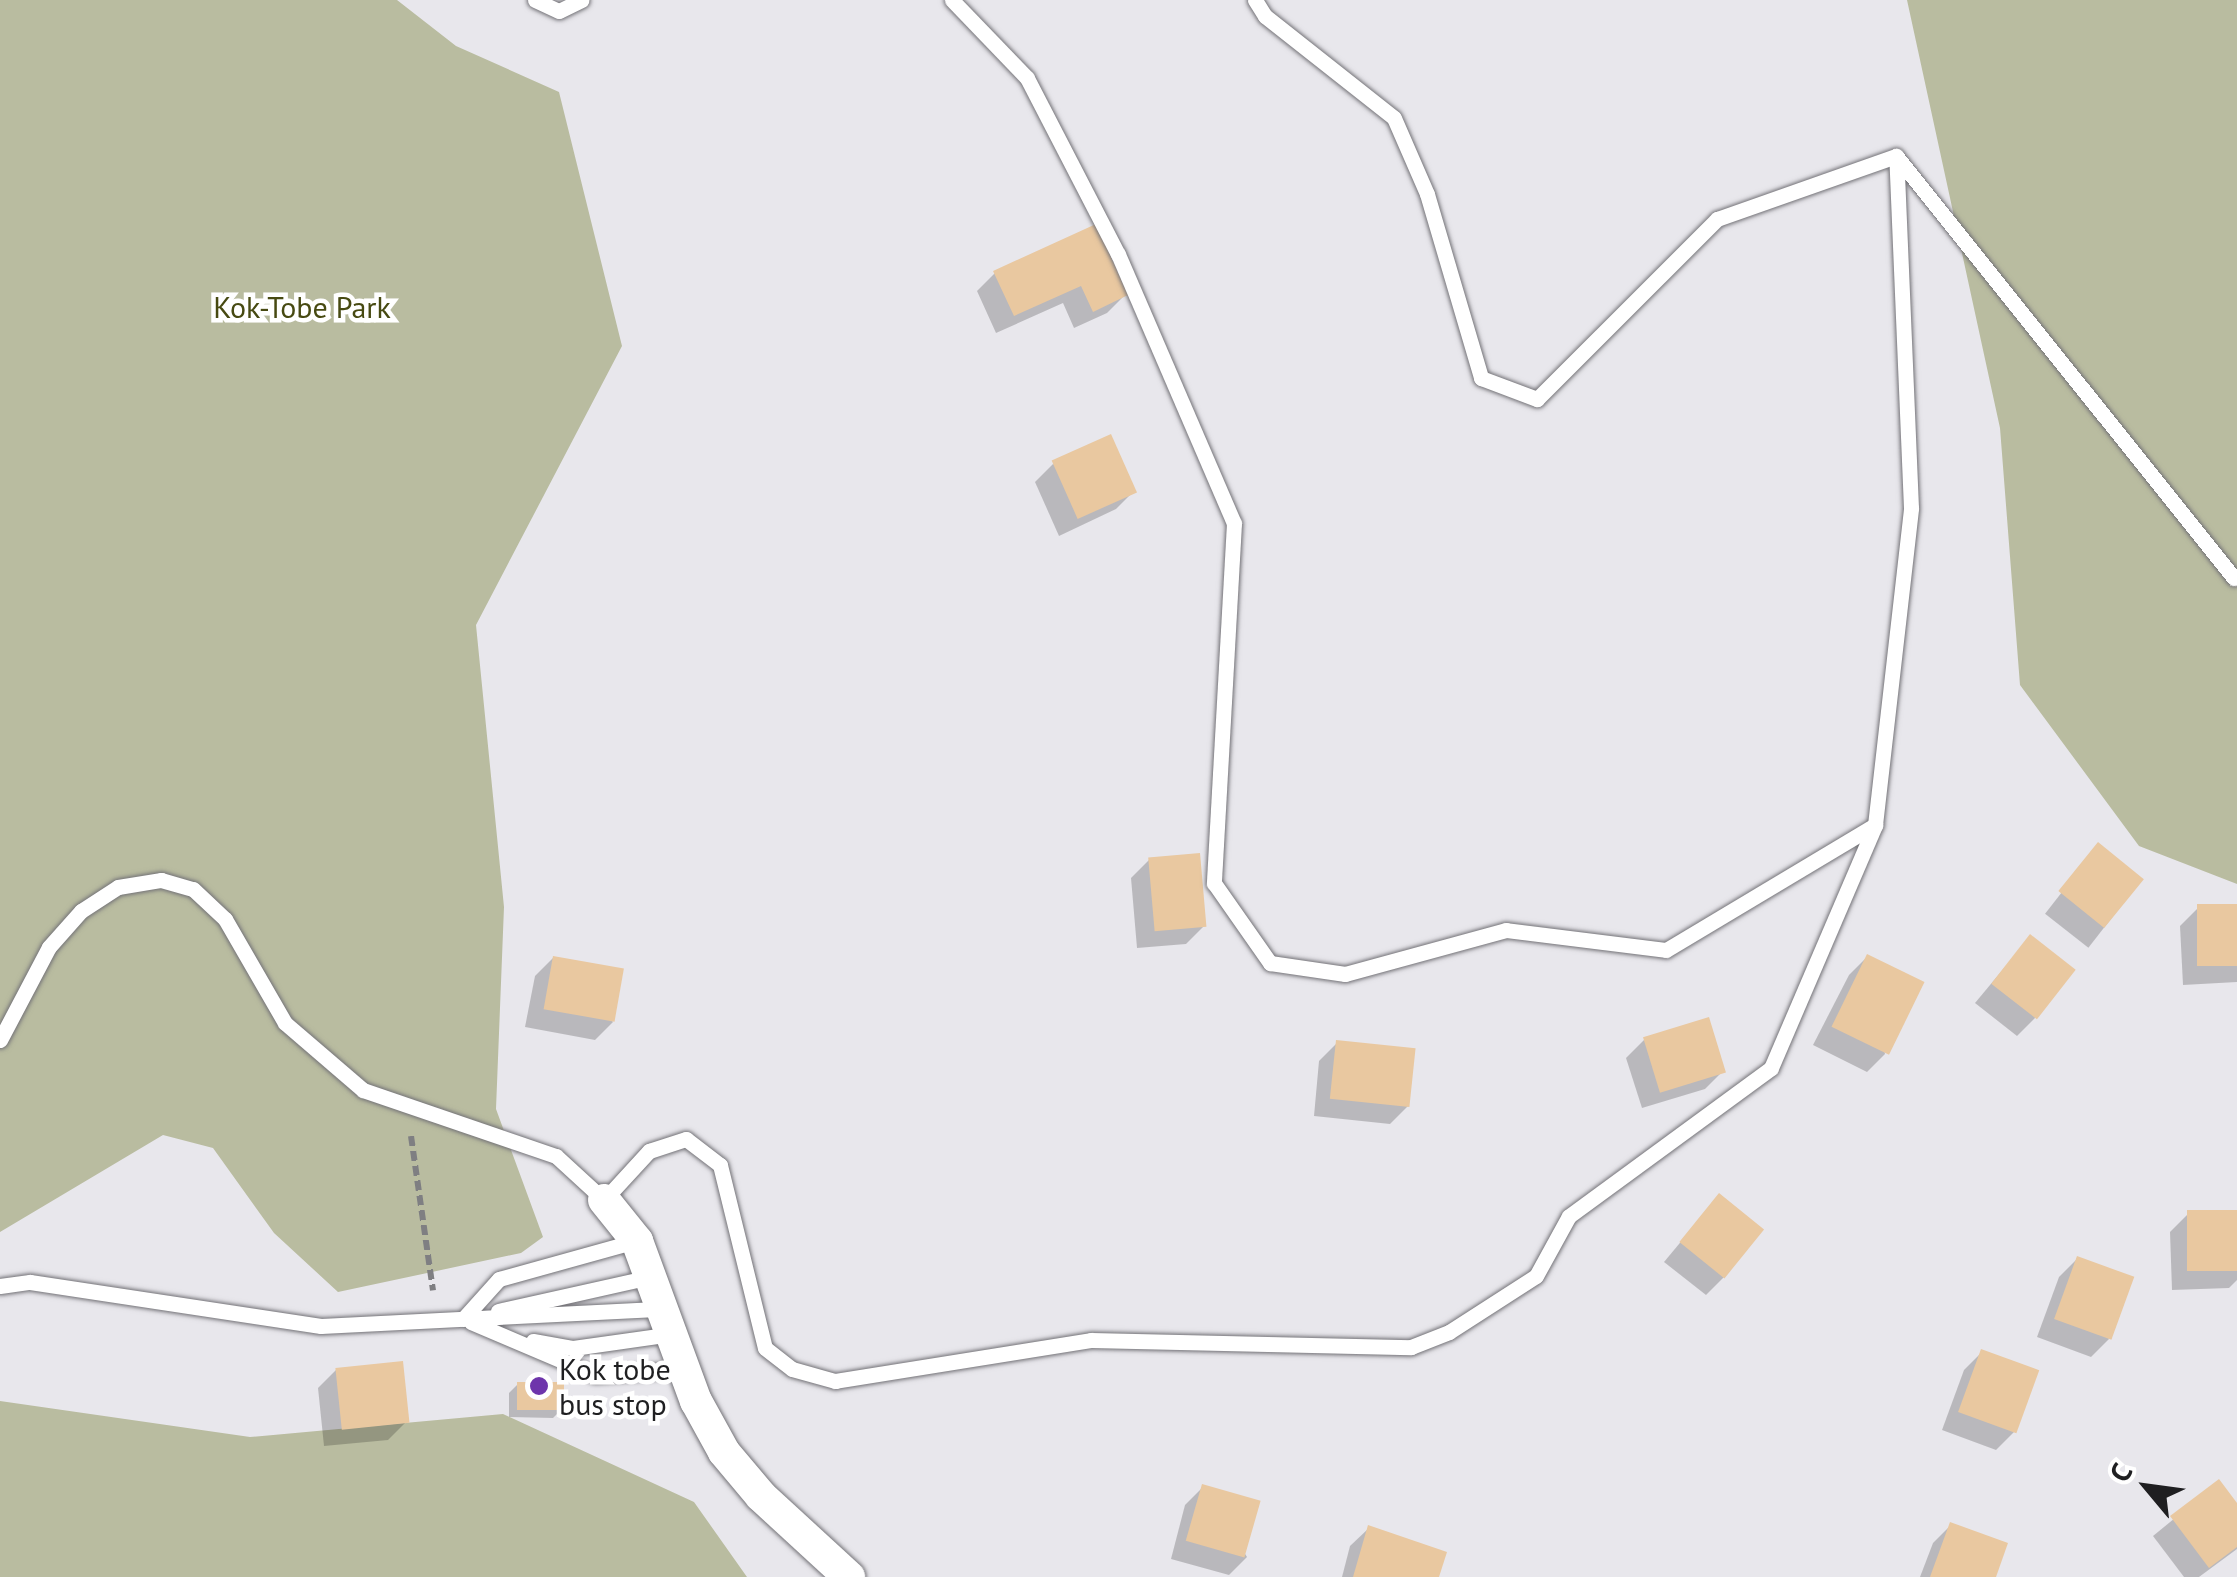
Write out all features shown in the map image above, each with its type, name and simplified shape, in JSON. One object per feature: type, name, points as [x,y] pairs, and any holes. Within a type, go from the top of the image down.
[{"type":"street","points":[[604,1200],[637,1241],[684,1369],[724,1452],[761,1496],[849,1577]]},
{"type":"lane","points":[[535,0],[560,11],[582,0]]},
{"type":"lane","points":[[952,0],[1027,78],[1118,254],[1234,523],[1214,884],[1270,963],[1345,974],[1506,930],[1666,950],[1875,825]]},
{"type":"lane","points":[[1255,0],[1265,16],[1394,118],[1427,194],[1481,378],[1537,399],[1717,220],[1896,156]]},
{"type":"lane","points":[[0,1040],[49,946],[81,911],[118,887],[161,880],[193,890],[225,919],[285,1023],[363,1090],[556,1156],[604,1200],[649,1151],[686,1139],[720,1165],[765,1348],[792,1369],[835,1381],[1090,1340],[1411,1346],[1448,1332],[1536,1276],[1569,1216],[1770,1068],[1875,825],[1911,508],[1896,156]]},
{"type":"lane","points":[[1896,156],[2234,578]]},
{"type":"lane","points":[[463,1319],[499,1279],[637,1241]]},
{"type":"lane","points":[[463,1319],[650,1276]]},
{"type":"lane","points":[[0,1286],[30,1282],[321,1326],[578,1315],[666,1321]]},
{"type":"lane","points":[[463,1319],[596,1374],[684,1369]]},
{"type":"lane","points":[[509,1337],[573,1348],[666,1321]]},
{"type":"path","points":[[411,1136],[433,1290]]},
{"type":"green space","name":"Kok-Tobe Park","points":[[0,0],[397,0],[456,46],[559,92],[622,346],[476,625],[504,907],[496,1109],[543,1237],[521,1253],[338,1292],[274,1233],[213,1148],[163,1135],[0,1232]]},
{"type":"green space","points":[[1907,0],[2237,0],[2237,884],[2139,846],[2020,685],[2000,428]]},
{"type":"green space","points":[[0,1401],[250,1437],[503,1414],[694,1502],[747,1577],[0,1577]]},
{"type":"building","points":[[1096,224],[1128,295],[1093,312],[1081,286],[1014,316],[993,271]]},
{"type":"building","points":[[1111,434],[1137,492],[1078,519],[1052,460]]},
{"type":"building","points":[[2098,842],[2144,879],[2104,928],[2058,891]]},
{"type":"building","points":[[1200,853],[1206,927],[1155,931],[1148,858]]},
{"type":"building","points":[[2197,904],[2237,904],[2237,966],[2197,966]]},
{"type":"building","points":[[2030,934],[2076,970],[2037,1019],[1991,984]]},
{"type":"building","points":[[1867,954],[1925,982],[1889,1055],[1831,1027]]},
{"type":"building","points":[[553,956],[624,969],[615,1022],[544,1009]]},
{"type":"building","points":[[1709,1017],[1726,1072],[1660,1093],[1643,1037]]},
{"type":"building","points":[[1336,1040],[1416,1048],[1409,1107],[1330,1099]]},
{"type":"building","points":[[1719,1193],[1764,1230],[1724,1278],[1679,1242]]},
{"type":"building","points":[[2187,1210],[2237,1210],[2237,1271],[2187,1271]]},
{"type":"building","points":[[2077,1256],[2134,1277],[2111,1340],[2054,1319]]},
{"type":"building","points":[[1981,1349],[2039,1370],[2016,1433],[1958,1412]]},
{"type":"building","points":[[403,1361],[409,1423],[342,1430],[335,1368]]},
{"type":"building","points":[[517,1382],[564,1382],[564,1410],[517,1410]]},
{"type":"building","points":[[2219,1479],[2237,1503],[2237,1547],[2209,1568],[2170,1516]]},
{"type":"building","points":[[1202,1484],[1261,1501],[1244,1558],[1186,1541]]},
{"type":"building","points":[[1950,1522],[2008,1543],[1996,1577],[1930,1577]]},
{"type":"building","points":[[1368,1525],[1447,1552],[1439,1577],[1353,1577]]},
{"type":"place","name":"Kok tobe bus stop","points":[[539,1386]]}]
